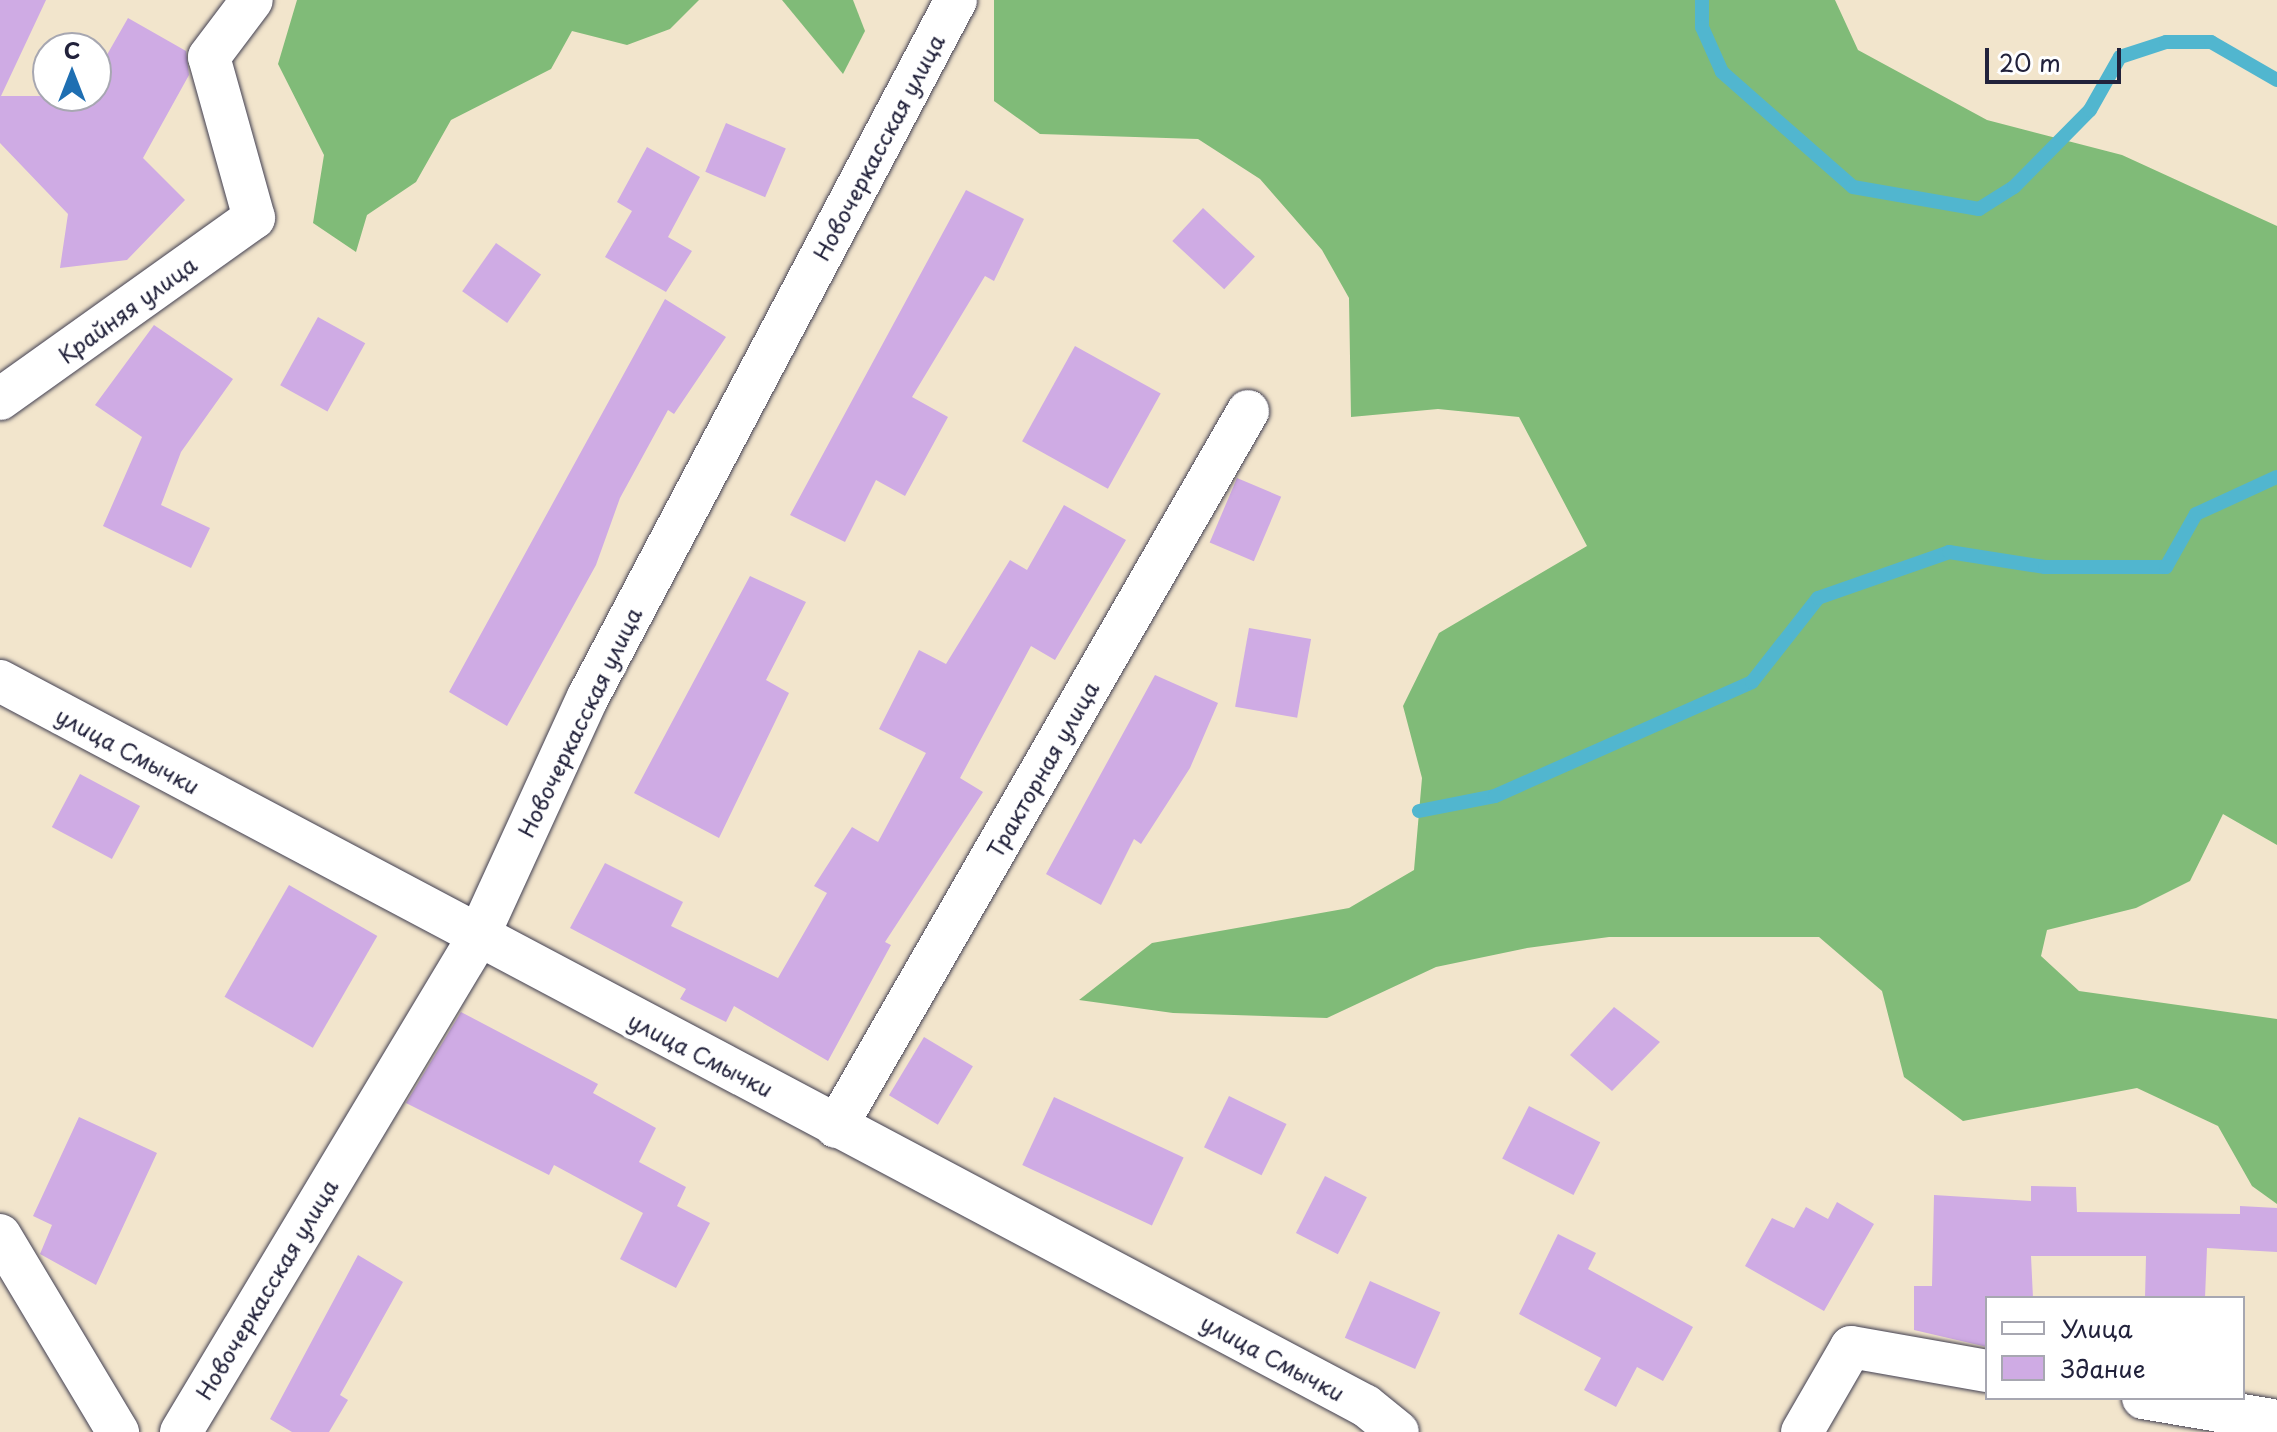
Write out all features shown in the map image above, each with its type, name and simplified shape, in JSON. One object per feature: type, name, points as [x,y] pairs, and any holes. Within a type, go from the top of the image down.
[{"type":"street","name":"Крайняя улица","points":[[0,399],[254,218],[209,57],[252,0]]},
{"type":"street","name":"Новочеркасская улица","points":[[181,1432],[477,939],[588,697],[956,0]]},
{"type":"street","name":"Тракторная улица","points":[[836,1127],[1248,411]]},
{"type":"street","name":"улица Смычки","points":[[0,681],[477,939],[836,1127],[1364,1419],[1398,1432]]},
{"type":"street","points":[[0,1235],[118,1432]]},
{"type":"street","points":[[1802,1432],[1851,1347],[1985,1371]]},
{"type":"street","points":[[2155,1400],[2277,1421]]},
{"type":"green space","points":[[297,0],[699,0],[670,29],[627,45],[572,31],[551,69],[451,120],[416,182],[367,215],[356,252],[313,223],[324,155],[278,64]]},
{"type":"green space","points":[[782,0],[853,0],[865,31],[843,74]]},
{"type":"green space","points":[[994,0],[1835,0],[1858,50],[1987,120],[2122,155],[2277,226],[2277,845],[2223,814],[2190,881],[2136,908],[2047,930],[2041,956],[2079,991],[2277,1019],[2277,1204],[2252,1186],[2218,1126],[2137,1088],[1963,1121],[1904,1077],[1882,991],[1819,937],[1609,937],[1527,948],[1436,967],[1327,1018],[1173,1013],[1079,1000],[1152,943],[1349,908],[1414,870],[1422,778],[1403,706],[1439,633],[1587,546],[1519,417],[1438,409],[1351,417],[1349,298],[1322,250],[1260,179],[1198,139],[1040,134],[994,101]]},
{"type":"building","points":[[0,0],[46,0],[1,96],[32,96],[32,112],[112,112],[112,46],[128,18],[186,51],[189,75],[143,158],[185,200],[127,260],[60,268],[68,214],[0,143]]},
{"type":"building","points":[[726,123],[786,148],[765,197],[705,172]]},
{"type":"building","points":[[647,147],[700,177],[668,237],[692,251],[666,292],[605,257],[632,211],[617,202]]},
{"type":"building","points":[[966,190],[1024,219],[994,281],[985,276],[912,397],[948,417],[905,496],[876,480],[845,542],[790,515]]},
{"type":"building","points":[[1203,208],[1255,256],[1224,289],[1172,241]]},
{"type":"building","points":[[496,243],[541,275],[507,323],[462,291]]},
{"type":"building","points":[[665,299],[726,337],[674,414],[668,410],[620,498],[596,565],[507,726],[449,692]]},
{"type":"building","points":[[318,317],[365,343],[327,411],[280,385]]},
{"type":"building","points":[[154,325],[233,379],[181,452],[161,505],[210,528],[191,568],[103,526],[142,437],[95,405]]},
{"type":"building","points":[[1075,346],[1161,394],[1108,489],[1022,441]]},
{"type":"building","points":[[1237,478],[1281,497],[1254,561],[1210,542]]},
{"type":"building","points":[[1064,505],[1126,540],[1055,660],[1031,646],[960,778],[983,792],[885,942],[891,945],[828,1061],[734,1006],[726,1022],[680,999],[686,989],[570,928],[605,863],[683,902],[671,926],[778,978],[827,893],[814,886],[852,827],[878,842],[926,753],[879,729],[919,650],[946,664],[1010,560],[1027,570]]},
{"type":"building","points":[[750,576],[806,602],[766,680],[789,693],[719,838],[634,793]]},
{"type":"building","points":[[1249,628],[1311,639],[1297,718],[1235,707]]},
{"type":"building","points":[[1155,675],[1218,703],[1190,768],[1141,844],[1134,839],[1101,905],[1046,874]]},
{"type":"building","points":[[80,774],[140,806],[112,859],[52,827]]},
{"type":"building","points":[[289,885],[377,936],[313,1048],[224,997]]},
{"type":"building","points":[[1614,1007],[1660,1042],[1612,1091],[1570,1055]]},
{"type":"building","points":[[461,1012],[598,1084],[593,1093],[656,1128],[639,1162],[686,1187],[677,1206],[710,1223],[676,1288],[620,1259],[643,1213],[554,1165],[549,1175],[406,1103]]},
{"type":"building","points":[[924,1037],[973,1066],[938,1125],[889,1095]]},
{"type":"building","points":[[1229,1096],[1287,1124],[1262,1175],[1204,1147]]},
{"type":"building","points":[[1054,1097],[1184,1157],[1152,1225],[1022,1165]]},
{"type":"building","points":[[1529,1106],[1600,1142],[1573,1195],[1502,1159]]},
{"type":"building","points":[[79,1117],[157,1153],[96,1285],[40,1254],[52,1225],[33,1216]]},
{"type":"building","points":[[1325,1176],[1367,1197],[1338,1254],[1296,1233]]},
{"type":"building","points":[[2031,1186],[2076,1187],[2077,1212],[2240,1214],[2240,1206],[2277,1208],[2277,1252],[2207,1248],[2205,1296],[2145,1296],[2146,1256],[2031,1256],[2033,1296],[1985,1296],[1985,1347],[1914,1330],[1914,1286],[1932,1286],[1934,1195],[2031,1201]]},
{"type":"building","points":[[1837,1202],[1874,1224],[1824,1311],[1745,1266],[1772,1218],[1794,1228],[1806,1207],[1828,1219]]},
{"type":"building","points":[[1558,1234],[1596,1253],[1588,1269],[1693,1327],[1663,1381],[1637,1367],[1616,1407],[1584,1390],[1601,1358],[1519,1314]]},
{"type":"building","points":[[358,1255],[403,1282],[340,1395],[348,1400],[329,1432],[292,1432],[270,1419]]},
{"type":"building","points":[[1370,1281],[1440,1312],[1415,1369],[1345,1338]]},
{"type":"waterway","points":[[1702,0],[1702,27],[1722,72],[1853,187],[1979,209],[2014,187],[2090,110],[2120,57],[2166,42],[2211,42],[2277,80]]},
{"type":"waterway","points":[[1419,811],[1495,796],[1752,682],[1818,598],[1949,552],[2045,567],[2166,567],[2196,514],[2277,477]]}]
